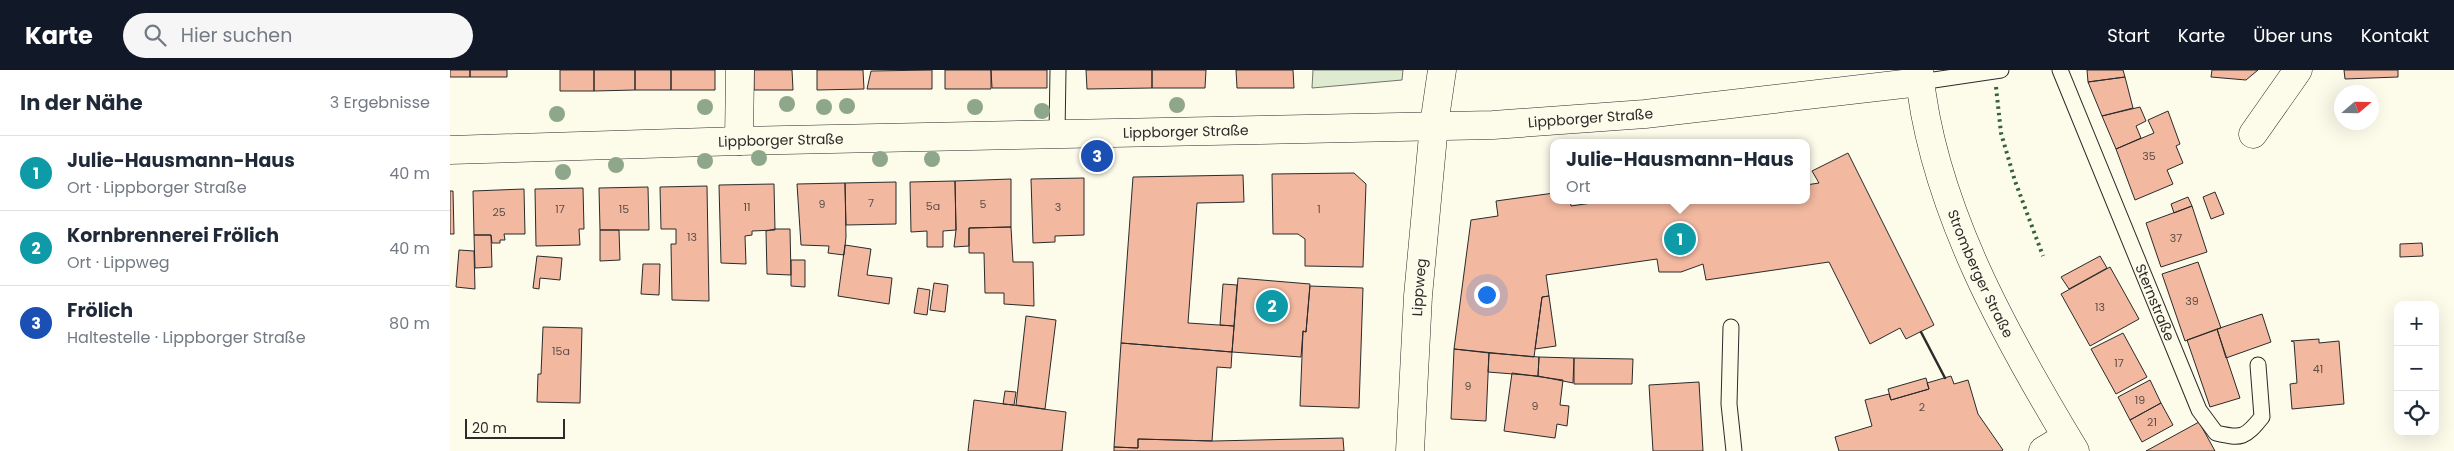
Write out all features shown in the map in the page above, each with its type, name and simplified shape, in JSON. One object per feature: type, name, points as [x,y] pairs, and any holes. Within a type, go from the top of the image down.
[{"type":"main road","points":[[739,140],[740,70]]},
{"type":"main road","name":"Lippweg","points":[[1410,451],[1418,296],[1434,125],[1442,70]]},
{"type":"main road","points":[[2253,134],[2298,70]]},
{"type":"main road","name":"Lippborger Straße","points":[[450,150],[739,140],[1058,135],[1493,124],[1645,114],[1920,76]]},
{"type":"main road","name":"Stromberger Straße","points":[[1920,76],[1931,148],[1953,214],[1992,302],[2070,444]]},
{"type":"main road","points":[[2043,451],[2070,444]]},
{"type":"lane","points":[[1058,70],[1058,135]]},
{"type":"lane","points":[[1920,76],[2001,70]]},
{"type":"lane","name":"Sternstraße","points":[[2060,70],[2199,410],[2216,433],[2234,437],[2249,433],[2262,417],[2258,365]]},
{"type":"lane","points":[[1731,327],[1729,404],[1734,451]]},
{"type":"green space","points":[[1313,70],[1403,70],[1402,80],[1312,88]]},
{"type":"building","points":[[450,70],[470,70],[470,77],[450,77]]},
{"type":"building","points":[[470,70],[507,70],[507,77],[470,77]]},
{"type":"building","points":[[560,70],[594,70],[594,91],[560,91]]},
{"type":"building","points":[[594,70],[635,70],[635,90],[594,91]]},
{"type":"building","points":[[635,70],[671,70],[671,90],[635,90]]},
{"type":"building","points":[[671,70],[715,70],[715,90],[671,90]]},
{"type":"building","points":[[754,70],[792,70],[793,90],[754,90]]},
{"type":"building","points":[[817,70],[863,70],[864,89],[817,90]]},
{"type":"building","points":[[932,70],[932,89],[867,89],[871,71]]},
{"type":"building","points":[[945,70],[991,70],[991,89],[945,89]]},
{"type":"building","points":[[991,70],[1047,70],[1047,88],[992,88]]},
{"type":"building","points":[[1086,70],[1152,70],[1152,88],[1087,89]]},
{"type":"building","points":[[1152,70],[1206,70],[1205,88],[1152,88]]},
{"type":"building","points":[[1236,70],[1293,70],[1294,88],[1237,88]]},
{"type":"building","points":[[2087,70],[2123,70],[2125,77],[2088,82]]},
{"type":"building","points":[[2212,70],[2258,70],[2246,80],[2211,77]]},
{"type":"building","points":[[2344,70],[2398,70],[2398,77],[2345,79]]},
{"type":"building","points":[[2125,77],[2133,108],[2102,116],[2088,82]]},
{"type":"building","points":[[2140,107],[2146,121],[2136,126],[2141,138],[2116,149],[2102,116]]},
{"type":"building","points":[[2168,111],[2180,144],[2176,146],[2183,163],[2167,170],[2173,184],[2135,200],[2116,149],[2154,133],[2148,120]]},
{"type":"building","points":[[1848,153],[1934,325],[1906,339],[1900,328],[1870,344],[1829,262],[1706,280],[1703,264],[1681,272],[1659,272],[1657,259],[1546,275],[1549,296],[1542,297],[1534,357],[1454,349],[1471,220],[1498,216],[1496,201],[1550,194],[1550,204],[1571,204],[1571,206],[1585,204],[1810,204],[1810,184],[1819,183],[1812,171]]},
{"type":"building","points":[[1354,173],[1366,184],[1363,267],[1305,266],[1305,239],[1298,234],[1273,234],[1272,174]]},
{"type":"building","points":[[1243,175],[1244,202],[1197,203],[1188,323],[1234,326],[1232,352],[1121,343],[1133,177]]},
{"type":"building","points":[[1084,178],[1084,235],[1055,236],[1055,242],[1033,243],[1031,179]]},
{"type":"building","points":[[1011,179],[1011,227],[969,228],[969,246],[954,247],[956,230],[955,181]]},
{"type":"building","points":[[955,181],[956,230],[943,231],[943,247],[927,247],[927,231],[911,232],[910,182]]},
{"type":"building","points":[[896,182],[896,224],[846,225],[845,183]]},
{"type":"building","points":[[845,183],[846,237],[844,255],[828,253],[829,246],[801,245],[797,184]]},
{"type":"building","points":[[774,184],[775,230],[752,231],[752,235],[745,236],[746,264],[721,263],[719,185]]},
{"type":"building","points":[[707,186],[709,301],[672,300],[671,244],[676,244],[676,229],[661,229],[660,187]]},
{"type":"building","points":[[648,187],[649,230],[600,230],[599,188]]},
{"type":"building","points":[[583,188],[584,229],[579,229],[580,245],[536,246],[535,189]]},
{"type":"building","points":[[524,189],[525,234],[504,234],[505,240],[500,240],[500,243],[492,243],[491,235],[474,235],[473,191]]},
{"type":"building","points":[[450,191],[453,191],[454,234],[450,234]]},
{"type":"building","points":[[2215,192],[2224,214],[2211,219],[2203,197]]},
{"type":"building","points":[[2188,197],[2192,206],[2174,213],[2171,204]]},
{"type":"building","points":[[2192,206],[2207,252],[2161,267],[2146,223]]},
{"type":"building","points":[[1011,227],[1013,262],[1033,262],[1034,306],[1004,304],[1004,293],[985,293],[984,253],[969,253],[969,228]]},
{"type":"building","points":[[790,229],[791,275],[767,274],[766,231]]},
{"type":"building","points":[[600,230],[619,230],[620,260],[600,261]]},
{"type":"building","points":[[474,235],[491,235],[492,267],[475,268]]},
{"type":"building","points":[[2422,243],[2423,256],[2400,257],[2400,244]]},
{"type":"building","points":[[845,245],[871,249],[867,275],[892,278],[889,304],[838,296]]},
{"type":"building","points":[[459,250],[474,251],[475,289],[456,287]]},
{"type":"building","points":[[537,256],[562,258],[560,280],[540,278],[539,289],[533,288]]},
{"type":"building","points":[[2100,256],[2107,268],[2069,289],[2061,277]]},
{"type":"building","points":[[791,260],[805,260],[805,287],[791,286]]},
{"type":"building","points":[[2198,262],[2221,328],[2185,341],[2162,274]]},
{"type":"building","points":[[643,264],[660,264],[659,295],[641,294]]},
{"type":"building","points":[[2110,267],[2139,319],[2090,346],[2061,294]]},
{"type":"building","points":[[1238,278],[1310,284],[1306,332],[1303,331],[1301,357],[1232,352]]},
{"type":"building","points":[[934,283],[948,285],[945,312],[930,310]]},
{"type":"building","points":[[1223,284],[1237,285],[1234,326],[1220,325]]},
{"type":"building","points":[[1310,286],[1363,288],[1359,408],[1300,406],[1303,331],[1306,332]]},
{"type":"building","points":[[918,288],[930,290],[927,315],[914,313]]},
{"type":"building","points":[[1549,296],[1556,346],[1535,349],[1542,297]]},
{"type":"building","points":[[2262,314],[2271,342],[2226,358],[2217,329]]},
{"type":"building","points":[[1026,316],[1056,320],[1045,409],[1016,405]]},
{"type":"building","points":[[543,327],[582,328],[580,403],[537,402],[538,374],[541,374]]},
{"type":"building","points":[[2217,329],[2240,398],[2210,407],[2187,340]]},
{"type":"building","points":[[2123,333],[2147,377],[2116,394],[2091,349]]},
{"type":"building","points":[[2319,339],[2319,343],[2339,341],[2344,404],[2292,409],[2290,384],[2297,383],[2294,342],[2291,341]]},
{"type":"building","points":[[1121,343],[1232,352],[1231,368],[1217,367],[1212,441],[1138,439],[1138,448],[1114,447]]},
{"type":"building","points":[[1454,349],[1489,353],[1486,421],[1451,419]]},
{"type":"building","points":[[1489,353],[1539,357],[1538,376],[1488,372]]},
{"type":"building","points":[[1539,357],[1574,358],[1573,383],[1538,376]]},
{"type":"building","points":[[1574,358],[1633,359],[1632,384],[1574,384]]},
{"type":"building","points":[[1512,373],[1563,380],[1560,405],[1569,406],[1567,426],[1557,424],[1555,438],[1504,431]]},
{"type":"building","points":[[1951,376],[1954,384],[1968,380],[1978,414],[2003,450],[1839,451],[1835,437],[1872,426],[1865,400],[1889,394],[1891,400],[1929,389],[1927,383]]},
{"type":"building","points":[[1926,378],[1929,389],[1891,400],[1888,389]]},
{"type":"building","points":[[2150,380],[2161,403],[2130,420],[2118,397]]},
{"type":"building","points":[[1699,382],[1703,451],[1653,451],[1649,385]]},
{"type":"building","points":[[1005,391],[1016,392],[1014,405],[1003,404]]},
{"type":"building","points":[[974,400],[1066,412],[1062,451],[968,451]]},
{"type":"building","points":[[2161,403],[2173,425],[2142,442],[2130,420]]},
{"type":"building","points":[[2199,422],[2215,451],[2146,451]]},
{"type":"building","points":[[1343,438],[1344,451],[1114,451],[1114,447],[1138,448],[1138,439],[1214,441]]},
{"type":"hedge","points":[[1996,87],[2001,133],[2015,181],[2043,256]]},
{"type":"wall","points":[[1921,332],[1945,378]]},
{"type":"place","name":"Frölich","points":[[1097,156]]},
{"type":"place","name":"Julie-Hausmann-Haus","points":[[1680,239]]},
{"type":"place","name":"Kornbrennerei Frölich","points":[[1272,306]]}]
